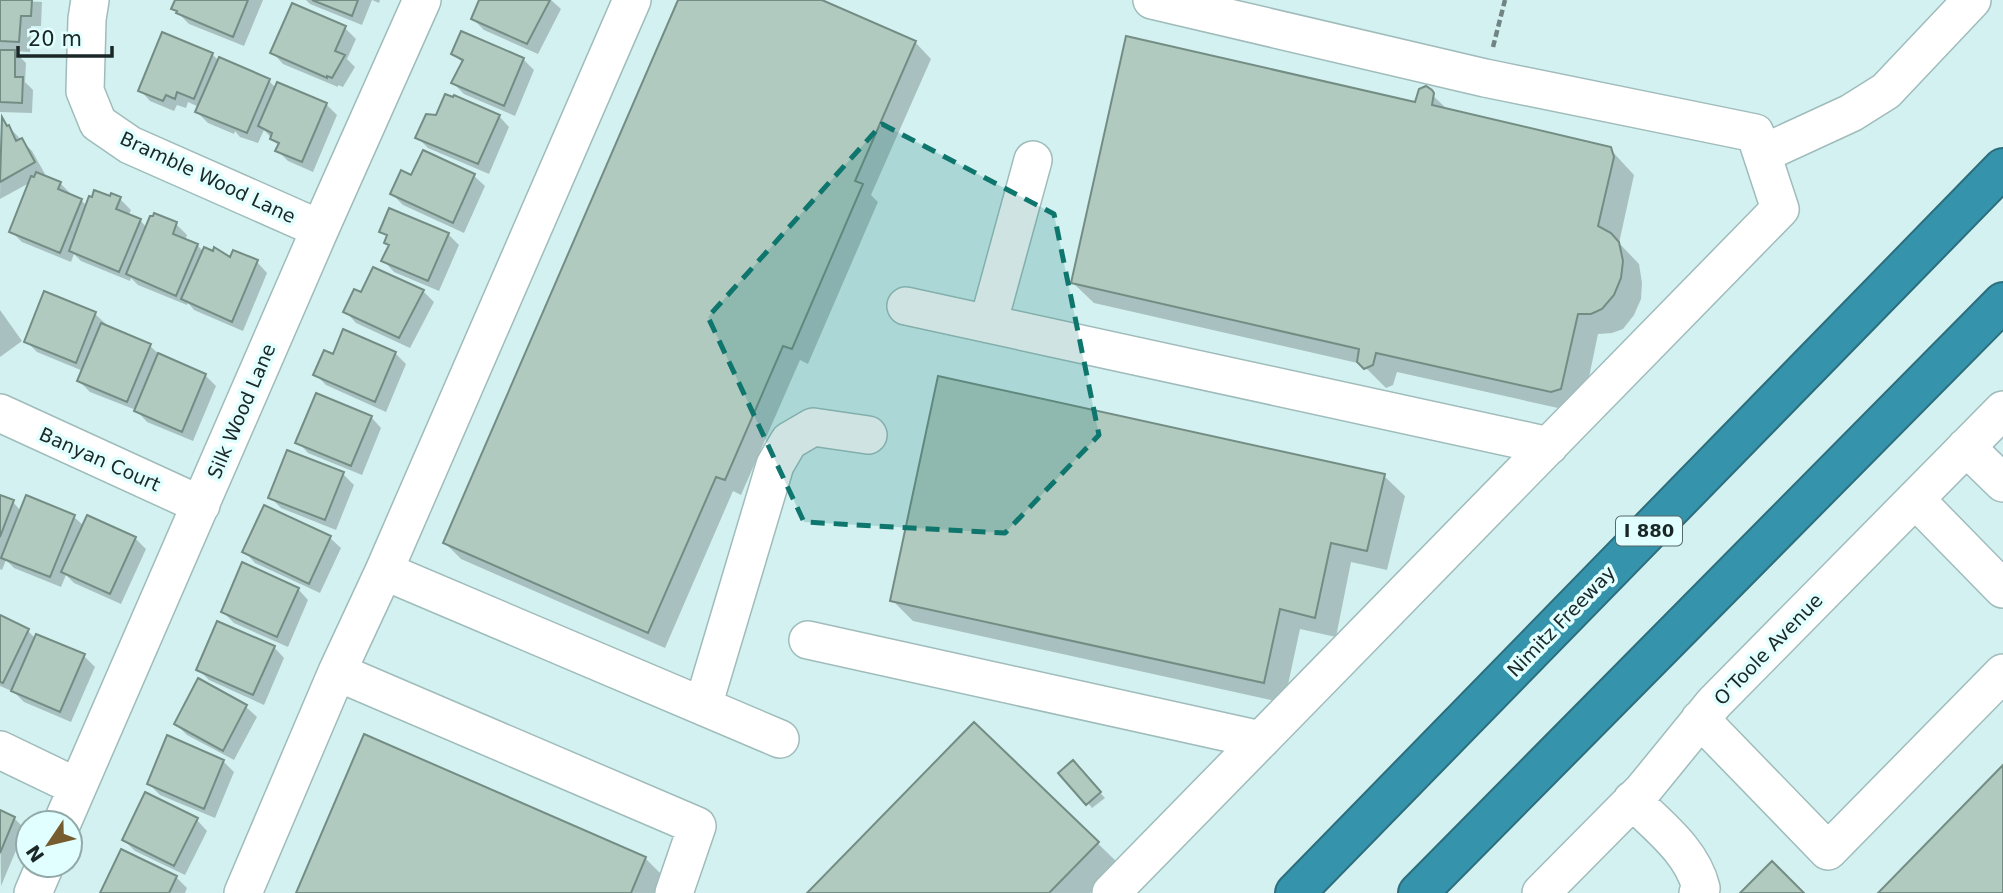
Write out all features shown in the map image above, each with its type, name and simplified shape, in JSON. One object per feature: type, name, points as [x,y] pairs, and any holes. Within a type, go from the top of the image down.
[{"type":"highway","name":"Nimitz Freeway","points":[[1295,893],[2003,168]]},
{"type":"highway","points":[[1418,893],[2003,302]]},
{"type":"street","name":"Bramble Wood Lane","points":[[90,0],[85,91],[98,123],[130,145],[320,229]]},
{"type":"street","name":"Silk Wood Lane","points":[[68,809],[422,0]]},
{"type":"street","points":[[243,893],[632,0]]},
{"type":"street","points":[[1111,893],[1780,209],[1755,133],[1485,78],[1152,0]]},
{"type":"street","points":[[1762,154],[1851,113],[1886,91],[1972,0]]},
{"type":"street","points":[[988,324],[1033,160]]},
{"type":"street","points":[[906,306],[1549,446]]},
{"type":"street","name":"O’Toole Avenue","points":[[1541,893],[1643,790],[1700,719],[2003,410]]},
{"type":"street","name":"Banyan Court","points":[[0,413],[201,505]]},
{"type":"street","points":[[704,706],[775,465],[789,441],[813,427],[868,435]]},
{"type":"street","points":[[1966,447],[2003,483]]},
{"type":"street","points":[[1915,499],[2003,589]]},
{"type":"street","points":[[384,571],[780,740]]},
{"type":"street","points":[[808,640],[1261,740]]},
{"type":"street","points":[[337,672],[697,826],[674,893]]},
{"type":"street","points":[[1700,719],[1828,851],[2003,673]]},
{"type":"street","points":[[0,750],[78,787]]},
{"type":"street","points":[[1632,800],[1680,847],[1698,873],[1701,888],[1698,893]]},
{"type":"path","points":[[1485,78],[1505,0]]},
{"type":"highlighted area","points":[[882,124],[1054,214],[1099,435],[1005,533],[804,522],[708,317]]},
{"type":"building","points":[[0,0],[32,0],[31,16],[21,16],[19,42],[0,41]]},
{"type":"building","points":[[175,0],[248,0],[233,37],[176,13],[177,11],[171,9]]},
{"type":"building","points":[[312,0],[358,0],[352,16]]},
{"type":"building","points":[[479,0],[550,0],[527,44],[471,19]]},
{"type":"building","points":[[678,0],[822,0],[916,41],[855,181],[863,184],[792,349],[783,346],[725,480],[716,477],[648,633],[443,543]]},
{"type":"building","points":[[292,3],[346,26],[335,51],[345,55],[332,78],[270,53]]},
{"type":"building","points":[[461,31],[524,58],[504,106],[451,83],[463,60],[451,54]]},
{"type":"building","points":[[162,32],[213,53],[194,99],[177,92],[175,99],[166,95],[163,101],[138,91]]},
{"type":"building","points":[[1126,36],[1415,102],[1419,89],[1426,86],[1434,93],[1432,105],[1611,147],[1614,157],[1598,226],[1611,233],[1619,242],[1623,261],[1621,278],[1614,295],[1602,309],[1591,314],[1578,314],[1561,389],[1551,392],[1376,353],[1373,365],[1364,369],[1357,362],[1359,349],[1071,283]]},
{"type":"building","points":[[0,50],[15,50],[15,77],[23,77],[22,103],[0,102]]},
{"type":"building","points":[[219,57],[270,79],[247,133],[195,112]]},
{"type":"building","points":[[277,82],[327,103],[302,162],[275,151],[279,143],[270,139],[272,133],[258,126]]},
{"type":"building","points":[[445,94],[454,95],[500,115],[478,164],[415,138],[426,114],[436,115]]},
{"type":"building","points":[[2,117],[16,141],[22,138],[35,162],[0,182]]},
{"type":"building","points":[[423,150],[475,174],[453,223],[390,194],[401,170],[411,175]]},
{"type":"building","points":[[36,172],[61,182],[58,189],[82,199],[60,253],[9,232],[31,176],[34,177]]},
{"type":"building","points":[[94,190],[121,197],[116,209],[141,219],[119,272],[69,251],[89,196],[92,197]]},
{"type":"building","points":[[389,208],[449,233],[428,281],[381,261],[389,245],[384,243],[387,235],[379,232]]},
{"type":"building","points":[[154,213],[177,222],[173,234],[198,244],[176,296],[126,274],[150,216]]},
{"type":"building","points":[[204,247],[213,251],[214,247],[230,257],[233,250],[258,260],[232,322],[181,299]]},
{"type":"building","points":[[373,267],[424,290],[399,338],[343,312],[354,289],[361,292]]},
{"type":"building","points":[[44,291],[96,312],[76,363],[24,342]]},
{"type":"building","points":[[101,323],[151,344],[127,402],[77,381]]},
{"type":"building","points":[[343,329],[396,352],[375,402],[313,375],[324,350],[333,354]]},
{"type":"building","points":[[158,353],[206,374],[182,432],[134,411]]},
{"type":"building","points":[[938,376],[1385,474],[1367,551],[1331,543],[1315,618],[1280,609],[1264,683],[890,601]]},
{"type":"building","points":[[316,393],[372,416],[351,466],[295,443]]},
{"type":"building","points":[[287,450],[344,472],[325,520],[268,498]]},
{"type":"building","points":[[0,495],[14,500],[0,537]]},
{"type":"building","points":[[26,495],[75,515],[50,577],[1,558]]},
{"type":"building","points":[[264,505],[331,536],[309,584],[242,552]]},
{"type":"building","points":[[87,515],[136,537],[110,594],[61,572]]},
{"type":"building","points":[[242,562],[299,588],[277,637],[221,612]]},
{"type":"building","points":[[0,615],[29,629],[3,683],[0,682]]},
{"type":"building","points":[[217,621],[275,646],[253,695],[196,670]]},
{"type":"building","points":[[36,634],[85,654],[60,712],[11,691]]},
{"type":"building","points":[[198,678],[247,705],[223,751],[174,724]]},
{"type":"building","points":[[974,722],[1099,842],[1049,893],[807,893]]},
{"type":"building","points":[[364,734],[646,857],[631,893],[296,893]]},
{"type":"building","points":[[167,735],[224,760],[204,809],[147,784]]},
{"type":"building","points":[[1073,760],[1101,792],[1086,805],[1058,773]]},
{"type":"building","points":[[2003,765],[2003,893],[1878,893]]},
{"type":"building","points":[[145,792],[198,818],[174,866],[122,840]]},
{"type":"building","points":[[0,810],[14,817],[14,819],[0,853]]},
{"type":"building","points":[[121,849],[177,876],[169,893],[100,893]]},
{"type":"building","points":[[1772,861],[1804,893],[1740,893]]}]
